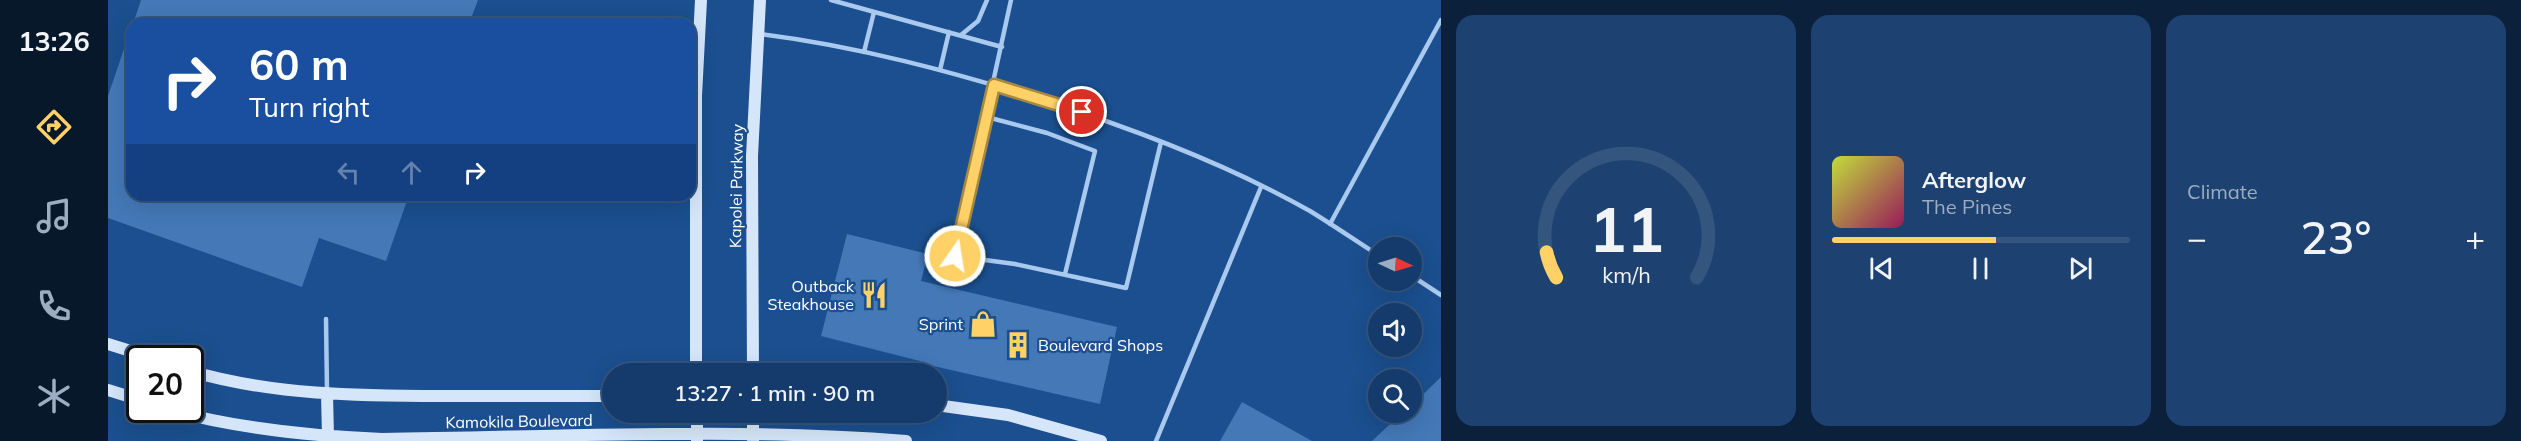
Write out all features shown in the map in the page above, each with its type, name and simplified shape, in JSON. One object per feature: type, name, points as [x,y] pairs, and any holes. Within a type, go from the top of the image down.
[{"type":"main road","points":[[696,363],[696,96],[701,0]]},
{"type":"main road","name":"Kapolei Parkway","points":[[753,363],[752,156],[760,0]]},
{"type":"main road","points":[[108,344],[126,350]]},
{"type":"main road","name":"Kamokila Boulevard","points":[[204,374],[273,388],[327,393],[405,396],[602,396]]},
{"type":"main road","points":[[108,390],[126,396]]},
{"type":"main road","points":[[327,393],[328,439]]},
{"type":"main road","points":[[947,407],[1008,415],[1101,441]]},
{"type":"main road","name":"Kamokila Boulevard","points":[[204,419],[328,439],[846,436],[906,441]]},
{"type":"lane","points":[[831,0],[1002,47]]},
{"type":"lane","points":[[961,35],[978,21],[987,0]]},
{"type":"lane","points":[[1011,0],[955,256],[1015,264],[1126,288],[1161,142]]},
{"type":"lane","points":[[864,52],[874,12]]},
{"type":"lane","points":[[1330,224],[1441,20]]},
{"type":"lane","points":[[940,70],[949,32]]},
{"type":"lane","points":[[757,34],[864,52],[940,70],[1110,122],[1224,168],[1311,212],[1368,249]]},
{"type":"lane","points":[[987,117],[1047,133],[1095,151],[1065,274]]},
{"type":"lane","points":[[1156,441],[1261,187]]},
{"type":"lane","points":[[1422,283],[1441,295]]},
{"type":"lane","points":[[326,319],[327,393]]},
{"type":"building","points":[[141,0],[478,0],[471,18],[135,18]]},
{"type":"building","points":[[126,43],[126,201],[407,201],[386,261],[319,238],[302,287],[108,218],[108,96]]},
{"type":"building","points":[[847,234],[928,254],[921,281],[1117,327],[1100,404],[947,369],[947,363],[920,363],[920,361],[821,336]]},
{"type":"building","points":[[1441,377],[1441,441],[1372,441],[1391,423],[1422,423],[1422,395]]},
{"type":"building","points":[[1242,402],[1312,441],[1220,441]]},
{"type":"place","name":"Outback Steakhouse","points":[[874,295]]},
{"type":"place","name":"Sprint","points":[[983,324]]},
{"type":"place","name":"Boulevard Shops","points":[[1018,345]]},
{"type":"route","points":[[955,256],[994,85],[1082,112]]}]
